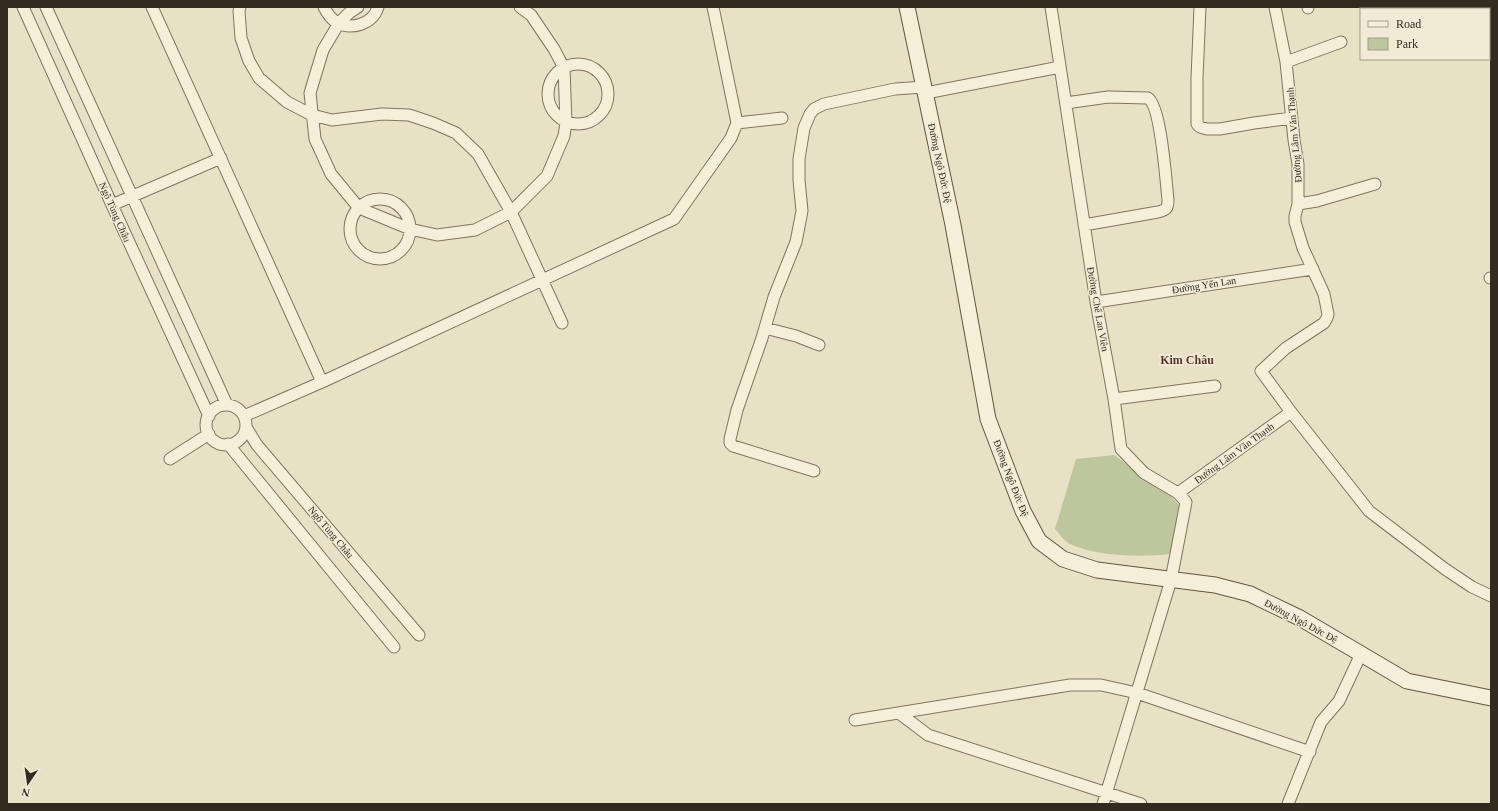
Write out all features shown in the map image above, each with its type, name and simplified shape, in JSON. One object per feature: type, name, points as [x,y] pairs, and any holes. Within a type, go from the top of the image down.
[{"type":"main road","name":"Đường Ngô Đức Đệ","points":[[907,7],[954,225],[988,419],[1023,512],[1039,541],[1063,559],[1097,570],[1215,585],[1250,594],[1300,618],[1408,681],[1491,698]]},
{"type":"street","name":"Ngô Tùng Châu","points":[[23,7],[209,416]]},
{"type":"street","points":[[46,7],[227,405]]},
{"type":"street","points":[[152,7],[322,382]]},
{"type":"street","points":[[240,7],[241,38],[249,61],[259,78],[287,102],[312,115],[332,120],[382,114],[409,115],[433,122],[456,133],[478,154],[511,212],[562,323]]},
{"type":"street","points":[[324,7],[328,15],[335,22],[353,26],[362,24],[371,19],[378,7]]},
{"type":"street","points":[[358,7],[349,13],[339,23],[323,50],[310,93],[315,139],[331,174],[359,208],[410,229],[437,235],[474,230],[511,212],[546,176],[564,136],[566,122],[564,68],[554,49],[530,15],[520,7]]},
{"type":"street","points":[[245,422],[322,382],[674,219],[731,138],[737,123],[713,7]]},
{"type":"street","name":"Đường Chế Lan Viên","points":[[1051,7],[1096,302],[1114,399],[1121,449],[1144,473],[1178,493]]},
{"type":"street","points":[[1200,7],[1197,124],[1200,127],[1207,129],[1220,129],[1292,118]]},
{"type":"street","name":"Đường Lâm Văn Thạnh","points":[[1178,493],[1290,412],[1261,371],[1286,348],[1324,323],[1328,314],[1324,294],[1304,248],[1295,222],[1298,204],[1299,175],[1286,62],[1275,7]]},
{"type":"street","points":[[1286,62],[1341,42]]},
{"type":"street","points":[[577,64],[587,65],[596,70],[603,77],[607,86],[608,96],[606,106],[601,114],[593,120],[583,124],[566,122],[556,115],[550,107],[547,97],[548,87],[558,70],[564,68],[577,64]]},
{"type":"street","points":[[814,471],[738,448],[730,443],[736,416],[774,297],[796,242],[801,220],[802,202],[799,180],[799,159],[804,128],[810,114],[814,109],[824,104],[895,89],[925,90],[1060,67]]},
{"type":"street","points":[[1066,103],[1108,97],[1148,98],[1153,103],[1158,120],[1168,200],[1166,210],[1084,225]]},
{"type":"street","points":[[737,123],[782,118]]},
{"type":"street","points":[[112,205],[221,158]]},
{"type":"street","points":[[1298,204],[1317,201],[1375,184]]},
{"type":"street","points":[[379,199],[389,200],[404,211],[410,229],[408,239],[403,248],[395,255],[386,259],[376,259],[366,256],[358,250],[352,241],[349,231],[350,221],[359,208],[370,201],[379,199]]},
{"type":"street","name":"Đường Yến Lan","points":[[1096,302],[1313,269]]},
{"type":"street","points":[[765,328],[796,336],[818,345]]},
{"type":"street","points":[[1114,399],[1216,386]]},
{"type":"street","points":[[227,405],[238,409],[245,422],[244,433],[240,439],[228,444],[216,441],[209,434],[206,425],[209,416],[215,409],[227,405]]},
{"type":"street","points":[[1290,412],[1369,511],[1472,587],[1491,596]]},
{"type":"street","name":"Ngô Tùng Châu","points":[[245,422],[257,445],[419,635]]},
{"type":"street","points":[[170,459],[209,434]]},
{"type":"street","points":[[228,444],[394,647]]},
{"type":"street","points":[[1103,804],[1171,580],[1186,502],[1178,493]]},
{"type":"street","points":[[1288,804],[1321,722],[1339,701],[1361,654]]},
{"type":"street","points":[[855,720],[1070,685],[1101,685],[1137,693],[1310,752]]},
{"type":"street","points":[[899,712],[928,735],[1141,804]]},
{"type":"green space","points":[[1114,455],[1169,494],[1179,505],[1171,554],[1133,556],[1106,554],[1070,544],[1055,529],[1076,459]]},
{"type":"district","name":"Kim Châu","points":[[1187,360]]}]
